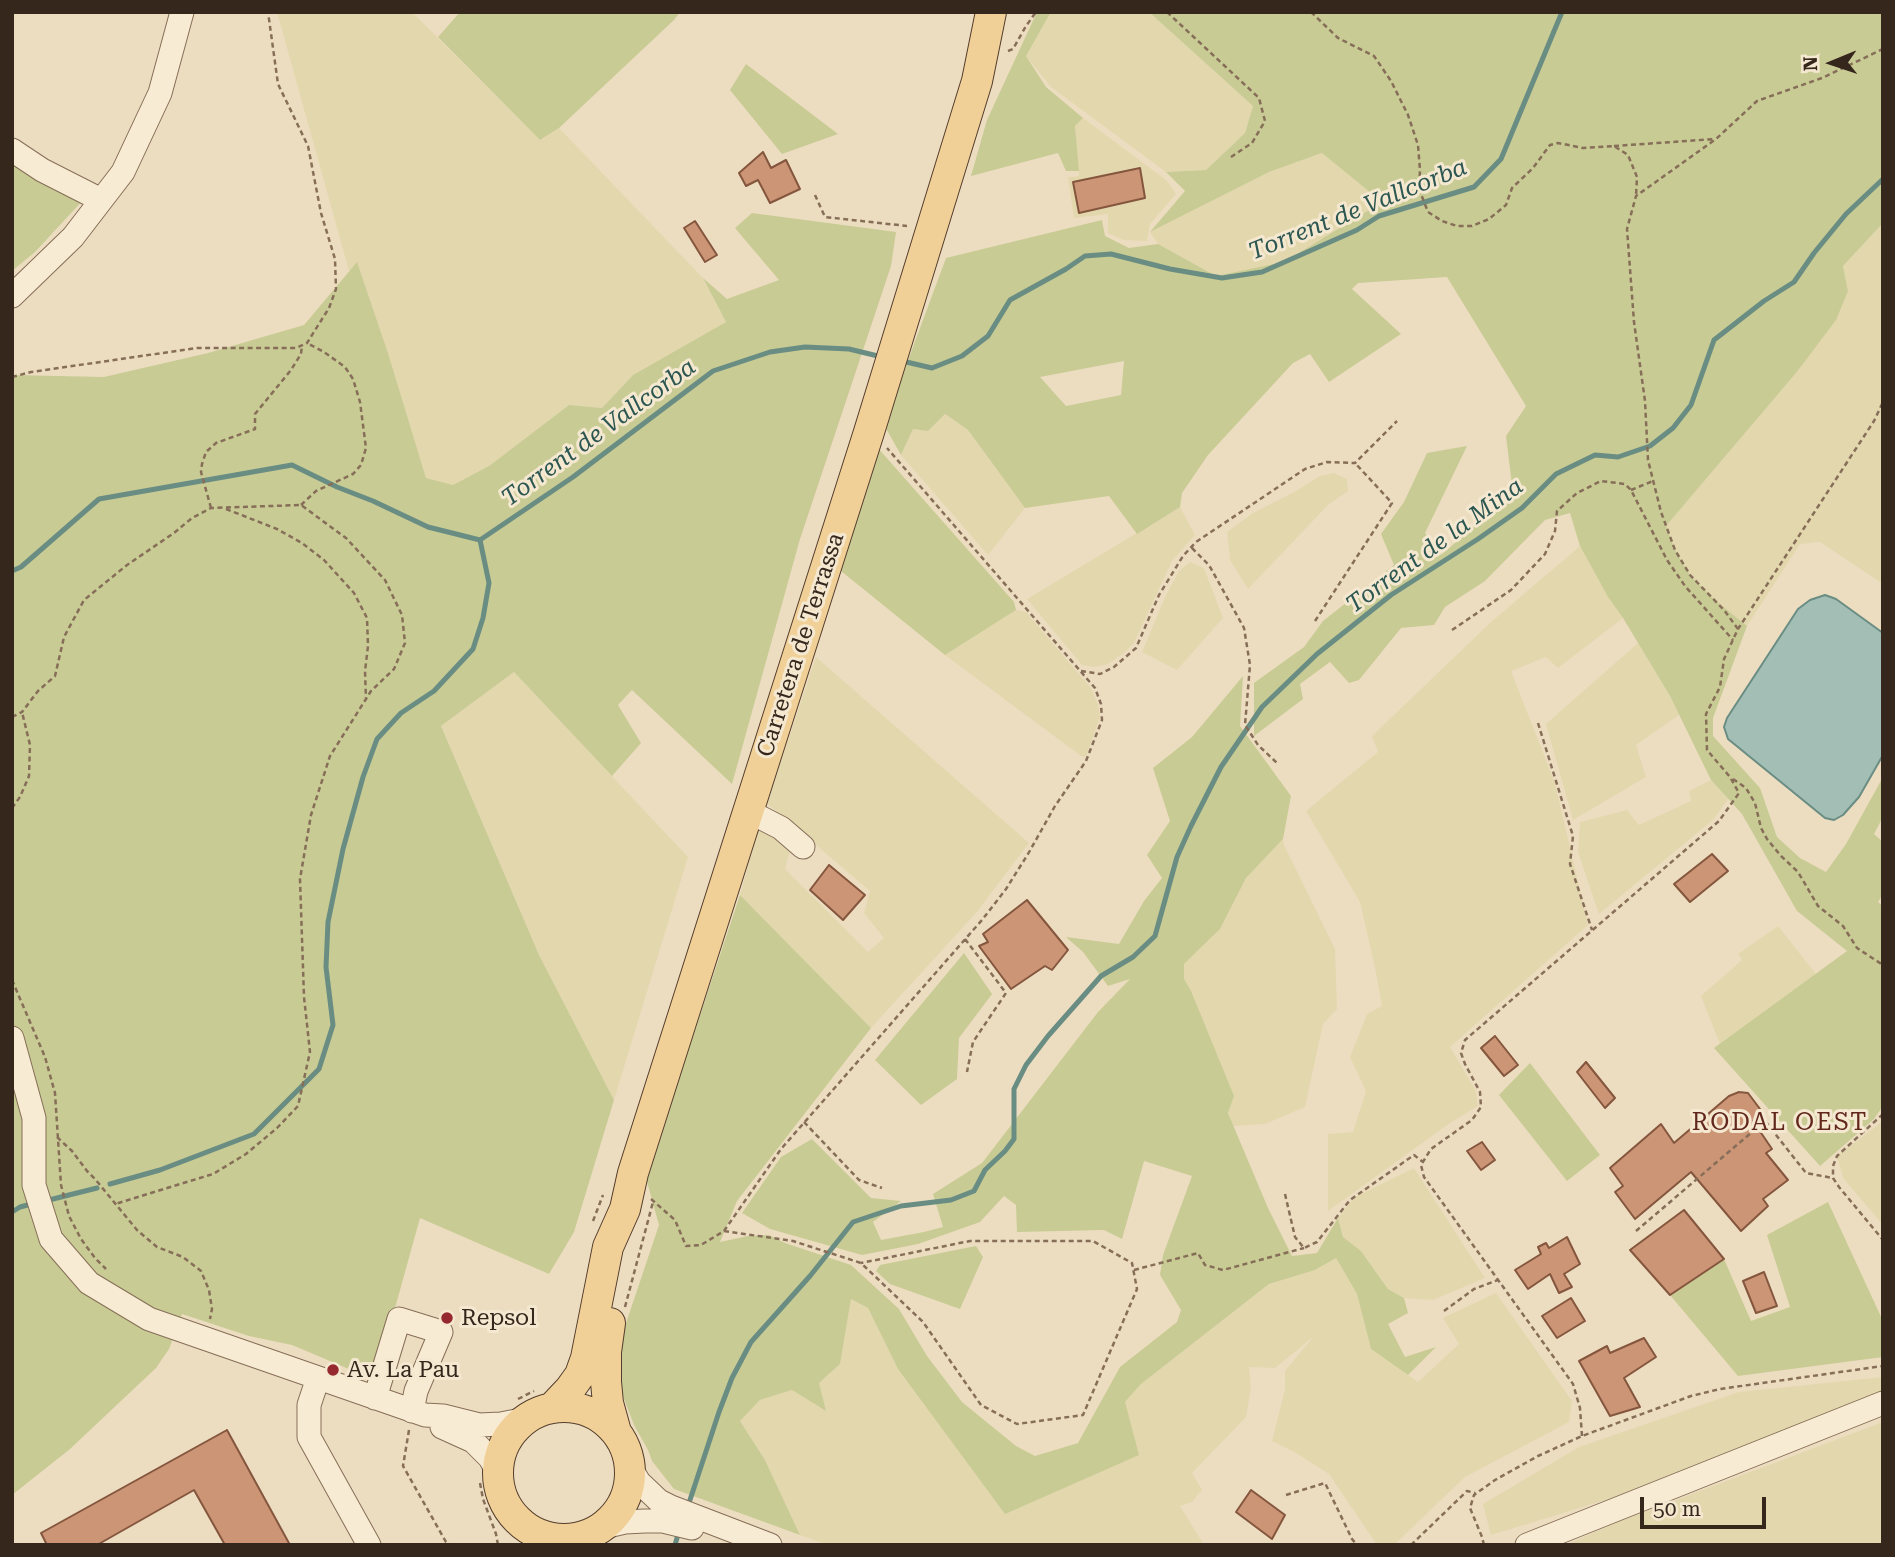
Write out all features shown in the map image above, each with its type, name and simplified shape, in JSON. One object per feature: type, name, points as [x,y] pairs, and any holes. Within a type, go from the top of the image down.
[{"type":"main road","name":"Carretera de Terrassa","points":[[981,71],[990,12]]},
{"type":"main road","name":"Carretera de Terrassa","points":[[530,1405],[570,1389],[580,1375],[588,1349],[608,1247],[628,1195],[981,71],[1006,12]]},
{"type":"main road","name":"Carretera de Terrassa","points":[[616,1432],[608,1403],[606,1352],[628,1195]]},
{"type":"main road","points":[[506,1504],[531,1530],[558,1538],[580,1537],[612,1518],[621,1506],[628,1486],[629,1465],[625,1448],[616,1432],[588,1411],[575,1407],[530,1405],[489,1475],[500,1485],[514,1545]]},
{"type":"street","points":[[12,296],[73,237],[123,172],[160,93],[182,12]]},
{"type":"street","points":[[12,150],[42,170],[101,200]]},
{"type":"street","points":[[748,811],[781,828],[803,847]]},
{"type":"street","points":[[12,1038],[34,1118],[34,1185],[51,1239],[89,1283],[149,1319],[209,1330],[318,1378],[419,1413],[473,1441],[490,1458],[489,1475]]},
{"type":"street","points":[[375,1398],[399,1319],[441,1332],[416,1391],[419,1413]]},
{"type":"street","points":[[318,1378],[309,1405],[309,1437],[369,1545]]},
{"type":"street","points":[[1527,1545],[1883,1403]]},
{"type":"street","points":[[419,1413],[479,1425],[501,1424],[530,1405]]},
{"type":"street","points":[[629,1465],[639,1482],[659,1501],[770,1545]]},
{"type":"street","points":[[580,1537],[625,1522],[663,1521],[734,1545]]},
{"type":"path","points":[[12,377],[197,348],[296,348],[307,343],[329,308],[336,289],[335,259],[321,213],[308,146],[278,84],[268,12]]},
{"type":"path","points":[[981,71],[1013,49],[1036,12]]},
{"type":"path","points":[[1167,12],[1259,98],[1265,121],[1252,143],[1231,157]]},
{"type":"path","points":[[1311,12],[1338,38],[1374,56],[1391,81],[1408,115],[1418,145],[1419,189],[1428,212],[1457,226],[1472,226],[1489,219],[1506,205],[1513,188],[1533,168],[1550,145],[1558,143],[1583,148],[1716,139]]},
{"type":"path","points":[[1636,196],[1716,139],[1757,101],[1822,78],[1883,49]]},
{"type":"path","points":[[1614,146],[1628,155],[1637,177],[1636,196],[1626,229],[1634,322],[1645,401],[1648,460],[1653,481],[1675,550],[1690,575],[1724,610],[1738,629]]},
{"type":"path","points":[[815,195],[825,217],[932,228]]},
{"type":"path","points":[[301,505],[316,491],[353,474],[361,465],[366,448],[360,402],[353,379],[345,367],[307,343]]},
{"type":"path","points":[[211,508],[201,472],[206,452],[216,443],[255,429],[255,414],[302,354],[302,345]]},
{"type":"path","points":[[1883,402],[1874,422],[1738,629],[1724,659],[1720,687],[1706,714],[1707,750],[1731,777],[1746,788],[1755,803],[1761,828],[1767,839],[1780,856],[1798,872],[1818,906],[1843,926],[1857,948],[1883,965]]},
{"type":"path","points":[[1355,463],[1397,421]]},
{"type":"path","points":[[628,1195],[654,1201],[675,1220],[686,1246],[701,1245],[724,1231],[781,1149],[1006,889],[1055,806],[1086,761],[1102,720],[1096,688],[883,443],[869,432]]},
{"type":"path","points":[[1081,671],[1100,674],[1114,667],[1136,648],[1159,595],[1183,556],[1196,542],[1305,469],[1327,462],[1355,463],[1392,503],[1315,621]]},
{"type":"path","points":[[1452,630],[1511,590],[1545,554],[1555,531],[1557,511],[1577,493],[1601,481],[1625,484],[1632,490],[1667,560],[1685,586],[1733,640]]},
{"type":"path","points":[[1632,490],[1653,481]]},
{"type":"path","points":[[12,717],[22,712],[38,691],[55,676],[64,637],[85,600],[127,565],[192,518],[211,508],[301,505],[346,538],[385,580],[402,615],[405,643],[394,669],[371,691],[330,756],[311,815],[300,879],[304,996],[310,1052],[299,1106],[246,1154],[213,1174],[115,1204]]},
{"type":"path","points":[[223,508],[277,529],[302,543],[324,560],[354,593],[367,618],[366,700]]},
{"type":"path","points":[[1192,547],[1209,565],[1244,628],[1250,665],[1245,726],[1258,745],[1278,764]]},
{"type":"path","points":[[12,808],[29,776],[30,745],[22,712]]},
{"type":"path","points":[[1538,723],[1573,836],[1570,864],[1592,930]]},
{"type":"path","points":[[1582,1436],[1580,1408],[1573,1384],[1424,1177],[1421,1165],[1431,1149],[1472,1119],[1480,1107],[1480,1092],[1461,1053],[1465,1040],[1719,821],[1739,793],[1731,777]]},
{"type":"path","points":[[965,939],[1006,993],[973,1042],[967,1072]]},
{"type":"path","points":[[12,980],[44,1057],[55,1093],[61,1185],[69,1216],[81,1239],[110,1272]]},
{"type":"path","points":[[1883,1114],[1838,1156],[1833,1166],[1833,1178],[1839,1187],[1883,1240]]},
{"type":"path","points":[[34,1118],[72,1151],[137,1230],[157,1247],[183,1257],[201,1271],[209,1290],[212,1309],[209,1330]]},
{"type":"path","points":[[1636,1231],[1765,1121],[1806,1173],[1833,1178]]},
{"type":"path","points":[[804,1122],[859,1180],[882,1188]]},
{"type":"path","points":[[1134,1270],[1198,1253],[1205,1265],[1223,1270],[1304,1248],[1317,1242],[1355,1196],[1414,1155],[1423,1162]]},
{"type":"path","points":[[1285,1194],[1295,1237],[1304,1248]]},
{"type":"path","points":[[623,1316],[654,1201]]},
{"type":"path","points":[[592,1225],[594,1215]]},
{"type":"path","points":[[724,1231],[793,1241],[861,1263],[970,1241],[1093,1241],[1132,1263],[1137,1289],[1083,1415],[1017,1424],[981,1405],[923,1322],[861,1263]]},
{"type":"path","points":[[1444,1311],[1474,1289],[1498,1279]]},
{"type":"path","points":[[200,1316],[209,1330]]},
{"type":"path","points":[[1484,1545],[1469,1508],[1475,1493],[1538,1456],[1582,1436],[1720,1388],[1883,1366]]},
{"type":"path","points":[[419,1413],[402,1466],[446,1542],[451,1545]]},
{"type":"path","points":[[489,1475],[483,1499],[498,1545]]},
{"type":"path","points":[[1286,1494],[1325,1483],[1357,1545]]},
{"type":"path","points":[[1410,1545],[1467,1491],[1475,1493]]},
{"type":"shaded area","points":[[277,12],[412,12],[540,140],[559,128],[703,278],[726,322],[633,375],[602,408],[569,405],[489,466],[453,485],[426,478],[357,263],[349,271]]},
{"type":"shaded area","points":[[1051,12],[1149,12],[1253,106],[1245,133],[1206,170],[1166,172],[1051,87],[1026,56]]},
{"type":"shaded area","points":[[1083,118],[1166,180],[1176,194],[1150,224],[1147,241],[1123,240],[1108,233],[1108,214],[1074,218],[1068,177],[1079,176],[1075,126]]},
{"type":"shaded area","points":[[1323,153],[1382,202],[1284,262],[1222,278],[1158,244],[1150,232],[1269,172]]},
{"type":"shaded area","points":[[1883,223],[1883,584],[1820,542],[1800,544],[1747,626],[1690,575],[1675,550],[1666,526],[1796,373],[1848,291],[1843,266]]},
{"type":"shaded area","points":[[944,414],[968,430],[1025,508],[988,555],[901,455],[913,429],[928,431]]},
{"type":"shaded area","points":[[1334,473],[1347,479],[1348,491],[1328,505],[1248,589],[1230,560],[1227,532],[1253,513],[1320,476]]},
{"type":"shaded area","points":[[1180,507],[1195,535],[1172,561],[1134,643],[1108,664],[1095,667],[1082,665],[1027,599]]},
{"type":"shaded area","points":[[1580,546],[1608,597],[1623,618],[1558,668],[1546,657],[1511,671],[1555,783],[1588,925],[1450,1047],[1476,1091],[1478,1106],[1450,1123],[1328,1211],[1328,1134],[1353,1132],[1366,1091],[1350,1057],[1367,1014],[1382,1006],[1360,902],[1306,811],[1378,752],[1372,736],[1491,622]]},
{"type":"shaded area","points":[[1190,562],[1204,568],[1223,618],[1177,670],[1142,652],[1166,595],[1179,571]]},
{"type":"shaded area","points":[[1016,610],[1026,612],[1091,688],[1100,717],[1086,757],[1081,756],[945,655]]},
{"type":"shaded area","points":[[1638,643],[1679,715],[1636,745],[1646,777],[1573,820],[1546,724]]},
{"type":"shaded area","points":[[816,657],[1029,843],[976,913],[871,1028],[740,895],[759,824],[791,847],[785,869],[868,952],[884,938],[864,913],[870,891],[764,801]]},
{"type":"shaded area","points":[[514,672],[688,857],[614,1100],[539,955],[441,726]]},
{"type":"shaded area","points":[[1711,780],[1728,799],[1714,819],[1599,914],[1578,852],[1580,822],[1627,810],[1639,825],[1691,801],[1689,791]]},
{"type":"shaded area","points":[[1283,839],[1335,949],[1337,1009],[1323,1024],[1305,1107],[1265,1124],[1233,1126],[1184,979],[1184,964],[1220,929],[1246,878]]},
{"type":"shaded area","points":[[1778,926],[1816,974],[1720,1044],[1701,996],[1742,960],[1738,954]]},
{"type":"shaded area","points":[[1883,1121],[1883,1225],[1843,1178],[1837,1156]]},
{"type":"shaded area","points":[[1414,1168],[1485,1278],[1433,1300],[1404,1298],[1388,1289],[1361,1251],[1343,1237],[1338,1218],[1355,1197]]},
{"type":"shaded area","points":[[1336,1258],[1357,1294],[1371,1349],[1418,1382],[1459,1344],[1443,1318],[1496,1293],[1572,1401],[1569,1422],[1465,1477],[1394,1545],[1377,1545],[1329,1474],[1272,1441],[1285,1389],[1285,1371],[1313,1337],[1275,1368],[1249,1367],[1251,1387],[1246,1417],[1192,1473],[1202,1490],[1192,1502],[1180,1506],[1204,1545],[828,1545],[800,1535],[765,1460],[740,1421],[760,1400],[792,1390],[825,1410],[819,1383],[840,1364],[851,1298],[868,1308],[898,1369],[1006,1513],[1141,1384],[1269,1284],[1315,1270]]},
{"type":"shaded area","points":[[1883,1377],[1883,1391],[1609,1499],[1491,1535],[1483,1504],[1579,1447],[1739,1392]]},
{"type":"shaded area","points":[[1883,1422],[1883,1545],[1566,1545],[1615,1523]]},
{"type":"green space","points":[[460,12],[680,12],[559,128],[540,140],[438,37]]},
{"type":"green space","points":[[1037,12],[1051,12],[1026,56],[1046,87],[1083,118],[1075,126],[1079,171],[1066,171],[1058,153],[971,176],[987,120]]},
{"type":"green space","points":[[1149,12],[1883,12],[1883,223],[1843,266],[1848,291],[1836,320],[1796,373],[1666,526],[1675,550],[1690,575],[1747,626],[1713,718],[1713,736],[1760,788],[1777,837],[1800,858],[1826,872],[1846,844],[1883,777],[1883,817],[1874,834],[1883,842],[1883,894],[1878,902],[1883,906],[1883,1106],[1874,1119],[1820,1166],[1714,1048],[1847,951],[1797,911],[1742,814],[1711,780],[1670,696],[1608,597],[1580,546],[1570,513],[1545,520],[1485,581],[1445,607],[1434,625],[1401,628],[1359,680],[1349,683],[1330,662],[1300,684],[1303,699],[1254,736],[1254,683],[1304,647],[1323,621],[1394,565],[1381,534],[1404,502],[1427,453],[1467,446],[1425,533],[1441,555],[1513,493],[1506,436],[1526,406],[1447,277],[1358,283],[1352,289],[1401,334],[1329,382],[1310,354],[1293,363],[1208,455],[1182,493],[1180,507],[1137,534],[1109,496],[1025,508],[968,430],[945,414],[928,431],[913,429],[901,455],[884,425],[946,258],[1102,220],[1105,236],[1129,248],[1158,244],[1216,276],[1284,262],[1382,202],[1322,153],[1269,172],[1150,232],[1185,191],[1166,172],[1206,170],[1245,133],[1253,106]],"holes":[[[1124,361],[1121,395],[1066,406],[1040,377]]]},
{"type":"green space","points":[[746,64],[838,134],[782,154],[730,90]]},
{"type":"green space","points":[[12,157],[85,198],[35,252],[12,271]]},
{"type":"green space","points":[[752,213],[896,232],[891,266],[800,539],[732,784],[632,690],[618,705],[641,743],[612,776],[514,672],[441,726],[539,955],[614,1100],[574,1232],[549,1274],[420,1218],[375,1380],[292,1345],[249,1336],[182,1314],[169,1349],[156,1368],[70,1449],[12,1495],[12,375],[104,377],[208,353],[304,325],[357,262],[426,478],[453,485],[489,466],[569,405],[602,408],[633,375],[726,322],[703,278],[727,299],[779,280],[735,228]]},
{"type":"green space","points":[[877,447],[1014,602],[1016,610],[945,655],[836,567]]},
{"type":"green space","points":[[1243,676],[1240,726],[1291,796],[1283,839],[1246,878],[1220,929],[1184,964],[1184,979],[1234,1096],[1228,1113],[1268,1208],[1292,1256],[1317,1253],[1338,1218],[1343,1237],[1361,1251],[1388,1289],[1404,1298],[1408,1313],[1388,1324],[1405,1357],[1436,1347],[1408,1375],[1371,1349],[1357,1294],[1336,1258],[1315,1270],[1269,1284],[1141,1384],[1125,1402],[1139,1455],[1005,1514],[898,1369],[868,1308],[851,1299],[840,1364],[819,1383],[826,1411],[792,1390],[760,1400],[740,1421],[765,1460],[800,1535],[674,1489],[652,1461],[634,1425],[618,1383],[620,1341],[659,1225],[646,1178],[740,895],[871,1028],[737,1201],[720,1242],[769,1235],[851,1265],[899,1309],[927,1356],[962,1402],[1016,1446],[1035,1456],[1078,1443],[1120,1367],[1177,1322],[1181,1310],[1160,1275],[1163,1255],[1192,1176],[1144,1161],[1122,1239],[1104,1230],[1017,1232],[1016,1205],[1004,1196],[980,1222],[918,1244],[862,1255],[770,1229],[742,1213],[781,1157],[812,1139],[871,1198],[901,1201],[873,1222],[881,1240],[943,1227],[933,1194],[982,1163],[1098,1012],[1130,979],[1108,986],[1083,952],[1066,937],[1119,944],[1144,901],[1162,878],[1147,855],[1170,821],[1153,768],[1192,737]]},
{"type":"green space","points":[[964,953],[992,994],[959,1038],[957,1079],[921,1105],[875,1060]]},
{"type":"green space","points":[[1530,1063],[1600,1155],[1567,1181],[1499,1095]]},
{"type":"green space","points":[[1828,1202],[1883,1321],[1883,1357],[1738,1376],[1670,1295],[1724,1259],[1751,1321],[1790,1307],[1767,1235]]},
{"type":"green space","points":[[976,1246],[983,1257],[960,1309],[890,1284],[876,1271],[880,1265]]},
{"type":"water","points":[[1825,595],[1836,599],[1883,633],[1883,755],[1859,797],[1843,815],[1834,820],[1825,818],[1728,739],[1724,727],[1727,718],[1798,609],[1810,600]]},
{"type":"building","points":[[763,152],[771,168],[786,160],[800,189],[770,203],[758,180],[746,186],[739,173]]},
{"type":"building","points":[[1140,168],[1145,198],[1079,213],[1073,182]]},
{"type":"building","points":[[695,221],[717,255],[705,262],[684,228]]},
{"type":"building","points":[[1712,854],[1728,871],[1690,902],[1674,884]]},
{"type":"building","points":[[829,865],[865,895],[843,920],[810,890]]},
{"type":"building","points":[[1027,900],[1068,950],[1052,970],[1045,966],[1011,989],[979,946],[988,942],[983,934]]},
{"type":"building","points":[[1495,1036],[1518,1065],[1504,1076],[1481,1048]]},
{"type":"building","points":[[1586,1062],[1615,1098],[1605,1108],[1577,1072]]},
{"type":"building","points":[[1739,1092],[1748,1093],[1763,1113],[1753,1121],[1772,1149],[1766,1153],[1788,1180],[1763,1199],[1768,1206],[1741,1231],[1691,1172],[1635,1219],[1615,1192],[1623,1186],[1610,1168],[1661,1124],[1674,1143],[1729,1096]]},
{"type":"building","points":[[1482,1142],[1495,1160],[1481,1170],[1467,1151]]},
{"type":"building","points":[[1684,1210],[1724,1259],[1670,1295],[1630,1250]]},
{"type":"building","points":[[1567,1237],[1580,1264],[1564,1274],[1572,1287],[1559,1293],[1550,1274],[1528,1289],[1515,1270],[1541,1254],[1538,1247],[1546,1243],[1549,1248]]},
{"type":"building","points":[[1764,1272],[1777,1306],[1756,1313],[1743,1281]]},
{"type":"building","points":[[1571,1298],[1585,1321],[1557,1338],[1542,1316]]},
{"type":"building","points":[[1644,1338],[1656,1357],[1624,1378],[1640,1407],[1610,1416],[1579,1361],[1607,1346],[1610,1353]]},
{"type":"building","points":[[227,1430],[290,1545],[225,1545],[194,1490],[97,1545],[47,1545],[41,1533]]},
{"type":"building","points":[[1251,1490],[1285,1515],[1272,1539],[1236,1512]]},
{"type":"waterway","name":"Torrent de Vallcorba","points":[[902,361],[932,368],[962,356],[988,336],[1010,300],[1085,256],[1111,254],[1170,269],[1222,278],[1262,272],[1357,230],[1379,216],[1474,187],[1501,159],[1562,12]]},
{"type":"waterway","name":"Torrent de la Mina","points":[[687,1509],[732,1378],[751,1342],[810,1276],[853,1222],[901,1206],[951,1200],[974,1191],[985,1170],[1014,1139],[1014,1089],[1026,1065],[1101,976],[1133,957],[1155,936],[1177,857],[1191,826],[1221,767],[1262,707],[1317,654],[1391,595],[1522,508],[1556,474],[1595,455],[1618,457],[1650,446],[1673,428],[1691,405],[1714,340],[1764,301],[1794,282],[1846,214],[1883,179]]},
{"type":"waterway","name":"Torrent de Vallcorba","points":[[110,1184],[160,1170],[254,1134],[319,1069],[333,1025],[326,967],[328,922],[343,849],[363,777],[377,739],[401,713],[434,691],[473,649],[483,618],[489,583],[480,540],[573,477],[713,371],[770,352],[805,347],[849,349],[882,357]]},
{"type":"waterway","points":[[12,571],[21,567],[99,499],[292,465],[428,527],[480,540]]},
{"type":"waterway","name":"Torrent de Vallcorba","points":[[45,1201],[97,1188]]},
{"type":"waterway","name":"Torrent de Vallcorba","points":[[12,1212],[35,1203]]},
{"type":"waterway","name":"Torrent de la Mina","points":[[675,1545],[679,1531]]},
{"type":"place","name":"Repsol","points":[[447,1318]]},
{"type":"place","name":"Av. La Pau","points":[[333,1370]]},
{"type":"district","name":"RODAL OEST","points":[[1780,1123]]}]
